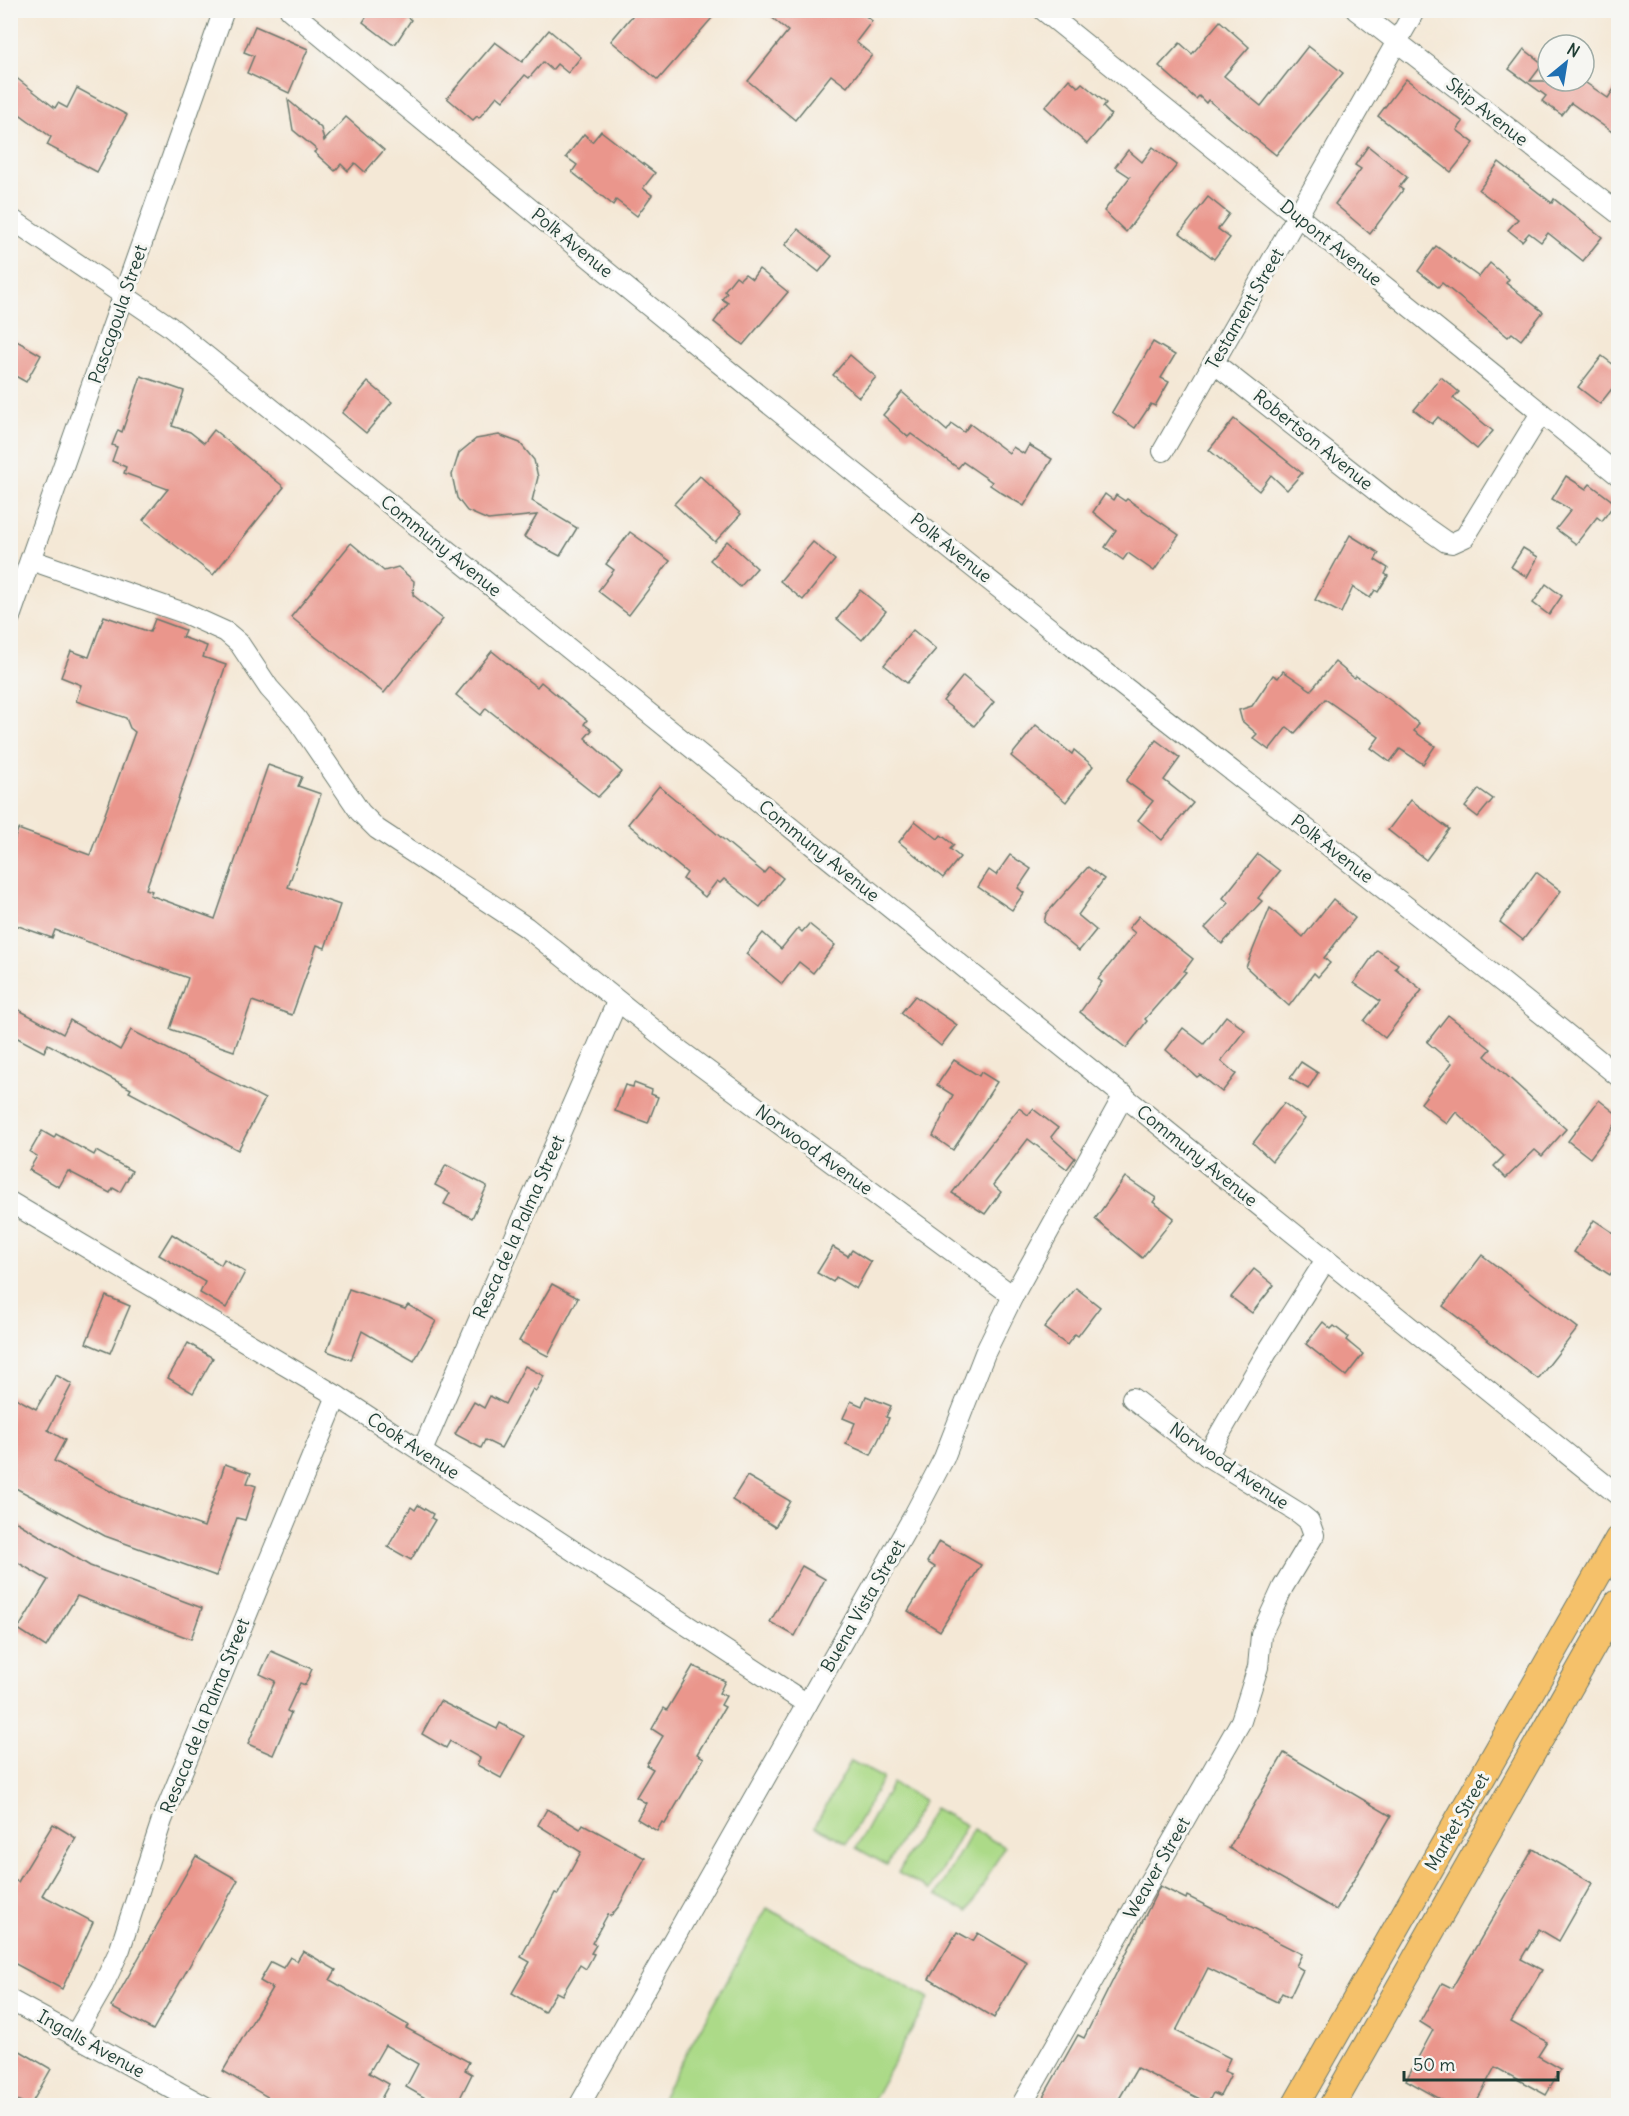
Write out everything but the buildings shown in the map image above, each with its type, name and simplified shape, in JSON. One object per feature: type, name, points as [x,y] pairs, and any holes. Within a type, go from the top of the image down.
[{"type":"main road","name":"Market Street","points":[[1295,2106],[1618,1539]]},
{"type":"main road","name":"Market Street","points":[[1332,2106],[1618,1602]]},
{"type":"street","name":"Pascagoula Street","points":[[10,617],[126,294],[224,10]]},
{"type":"street","name":"Polk Avenue","points":[[290,10],[445,140],[1051,628],[1538,1010],[1618,1076]]},
{"type":"street","name":"Dupont Avenue","points":[[1043,10],[1618,475]]},
{"type":"street","name":"Skip Avenue","points":[[1356,10],[1618,213]]},
{"type":"street","name":"Testament Street","points":[[1163,451],[1415,10]]},
{"type":"street","name":"Communy Avenue","points":[[10,218],[126,294],[1124,1095],[1325,1261],[1618,1495]]},
{"type":"street","name":"Robertson Avenue","points":[[1214,363],[1411,518],[1446,542],[1452,543],[1465,537],[1541,413]]},
{"type":"street","name":"Norwood Avenue","points":[[31,560],[184,613],[226,632],[239,644],[269,688],[296,718],[338,776],[360,812],[377,830],[526,927],[617,1002],[1012,1296]]},
{"type":"street","name":"Resca de la Palma Street","points":[[422,1451],[617,1002]]},
{"type":"street","name":"Buena Vista Street","points":[[579,2106],[944,1458],[985,1353],[1012,1296],[1124,1095]]},
{"type":"street","name":"Cook Avenue","points":[[10,1202],[337,1396],[807,1704]]},
{"type":"street","points":[[1208,1456],[1266,1354],[1325,1261]]},
{"type":"street","name":"Resaca de la Palma Street","points":[[75,2035],[102,1988],[120,1949],[170,1800],[337,1396]]},
{"type":"street","name":"Norwood Avenue","points":[[1132,1398],[1208,1456],[1299,1513]]},
{"type":"street","name":"Weaver Street","points":[[1021,2106],[1241,1721],[1256,1676],[1261,1635],[1283,1587],[1314,1535],[1310,1521],[1299,1513]]},
{"type":"street","name":"Ingalls Avenue","points":[[10,2000],[204,2106]]},
{"type":"green space","points":[[851,1761],[883,1778],[847,1843],[815,1826]]},
{"type":"green space","points":[[892,1783],[924,1800],[887,1865],[856,1848]]},
{"type":"green space","points":[[934,1808],[966,1825],[930,1890],[898,1873]]},
{"type":"green space","points":[[973,1829],[1004,1847],[968,1912],[936,1895]]},
{"type":"green space","points":[[767,1908],[929,1998],[870,2105],[658,2105]]}]
